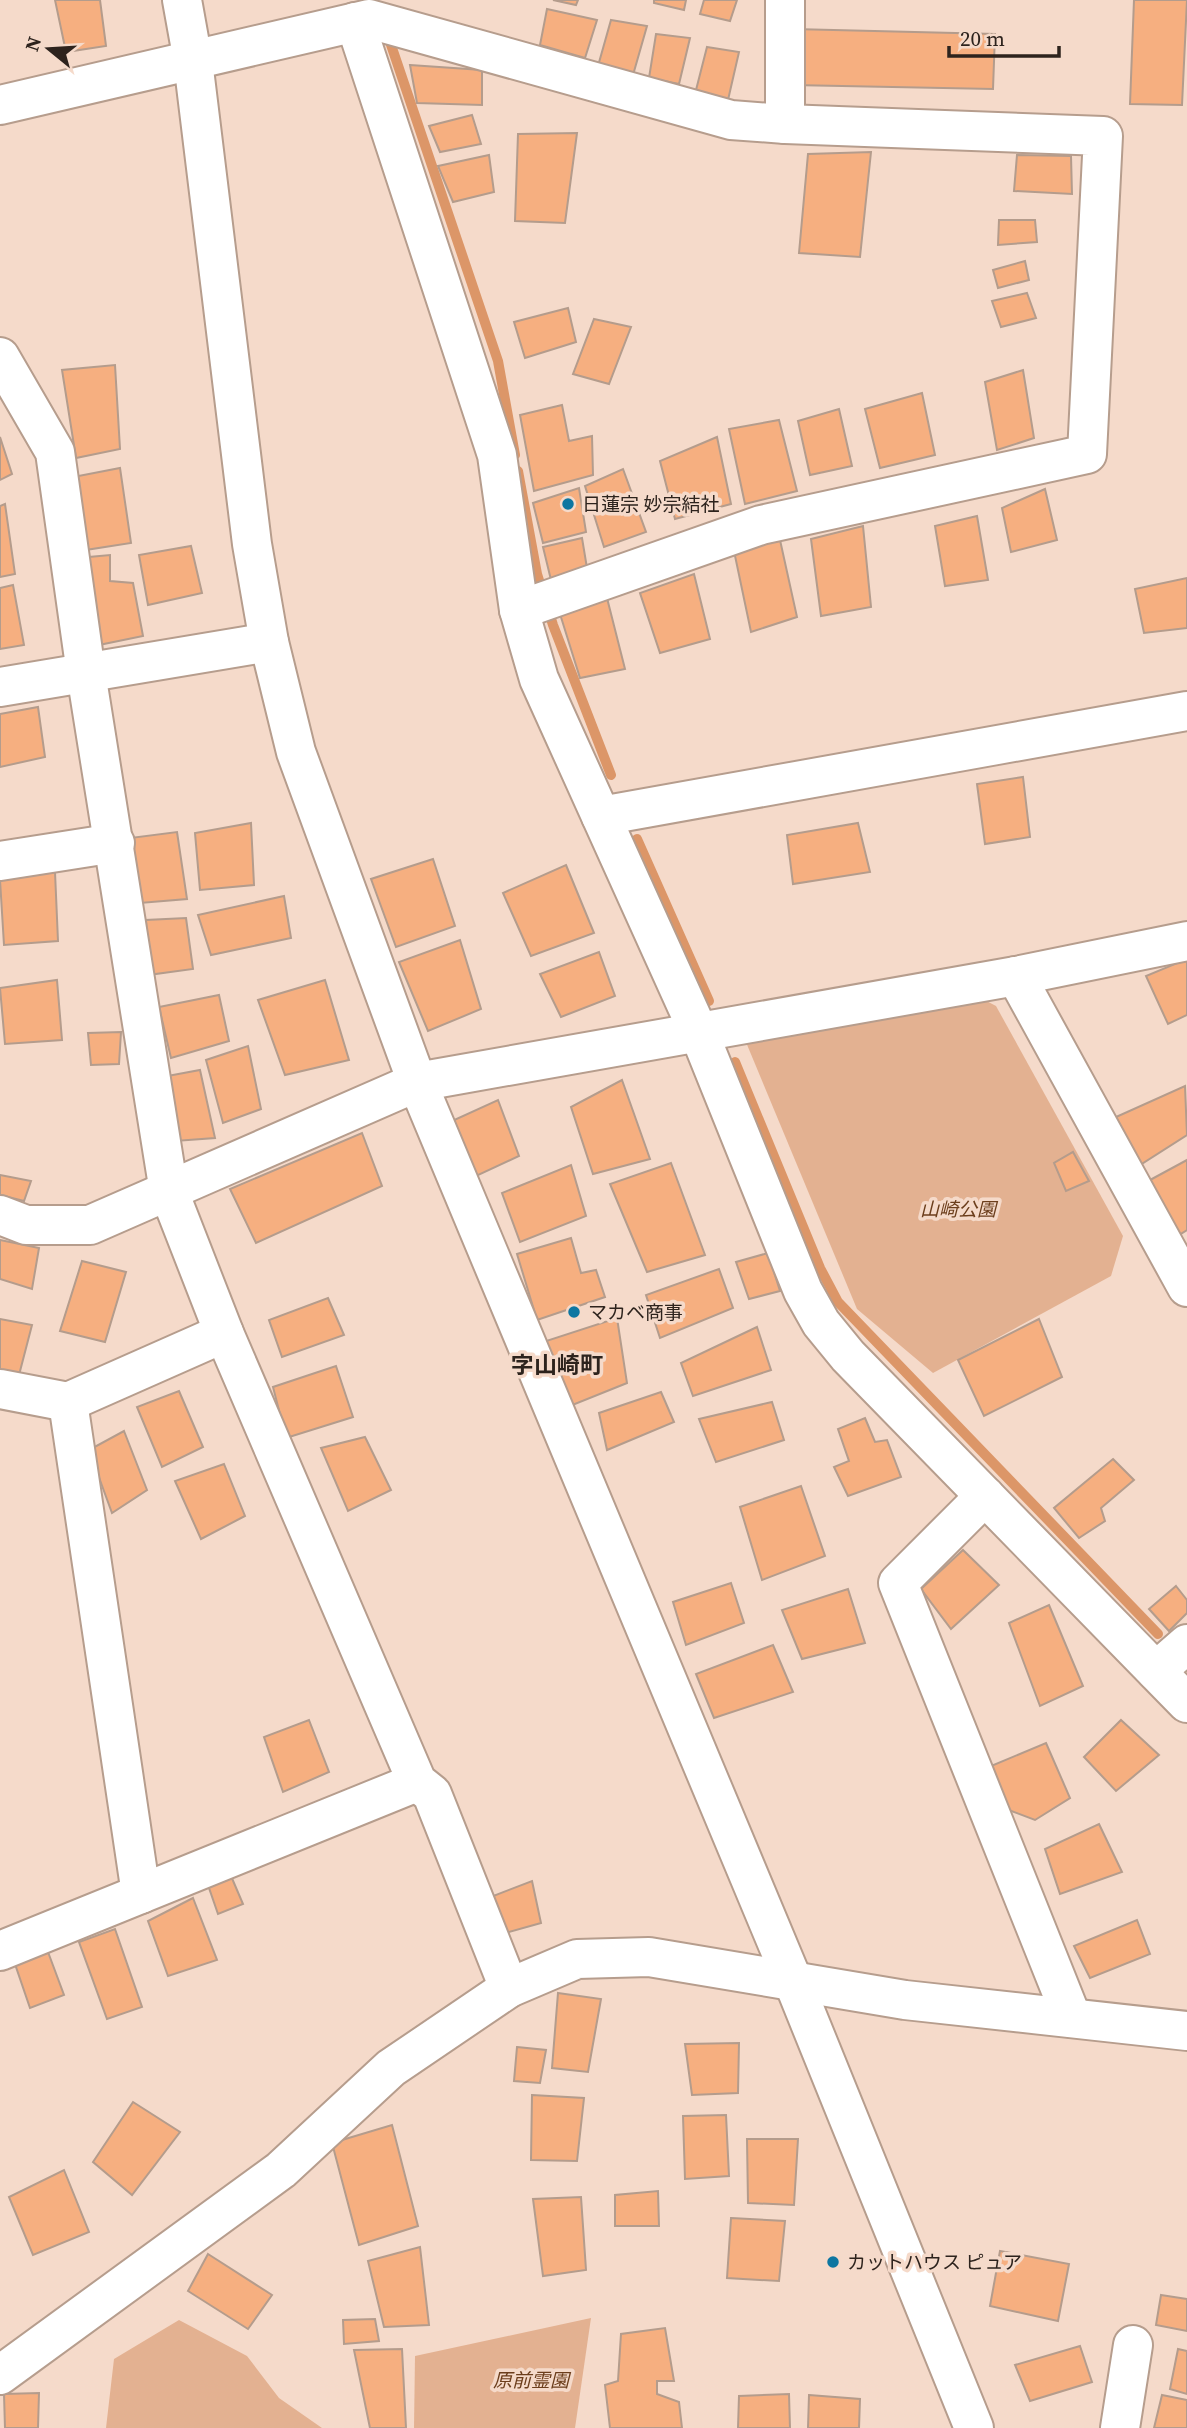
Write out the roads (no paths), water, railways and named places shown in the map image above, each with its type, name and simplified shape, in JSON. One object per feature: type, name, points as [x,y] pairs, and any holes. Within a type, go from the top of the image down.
[{"type":"street","points":[[182,0],[193,61],[252,544],[269,642],[296,752],[417,1082],[793,1981],[974,2428]]},
{"type":"street","points":[[785,0],[785,124]]},
{"type":"street","points":[[362,20],[497,455],[537,604],[539,679],[699,1033],[803,1290],[821,1322],[848,1356],[1187,1703]]},
{"type":"street","points":[[0,105],[362,20],[405,29],[731,120],[1103,136],[1087,454],[761,525],[537,604]]},
{"type":"street","points":[[0,357],[55,452],[86,673],[169,1192],[224,1333],[417,1782],[432,1794],[509,1988]]},
{"type":"street","points":[[0,687],[269,642]]},
{"type":"street","points":[[601,816],[1187,711]]},
{"type":"street","points":[[0,861],[115,843]]},
{"type":"street","points":[[0,1215],[26,1225],[90,1225],[417,1082],[1016,976],[1187,941]]},
{"type":"street","points":[[1016,976],[1187,1287]]},
{"type":"street","points":[[0,1389],[68,1402],[224,1333]]},
{"type":"street","points":[[68,1402],[141,1894]]},
{"type":"street","points":[[985,1496],[898,1583],[1072,2018]]},
{"type":"street","points":[[1156,1671],[1187,1644]]},
{"type":"street","points":[[0,1951],[417,1782]]},
{"type":"street","points":[[0,2375],[281,2170],[391,2067],[509,1988],[577,1959],[649,1957],[905,2000],[1187,2031]]},
{"type":"street","points":[[1120,2428],[1133,2345]]},
{"type":"waterway","points":[[387,33],[498,361],[515,455]]},
{"type":"waterway","points":[[518,471],[537,574],[553,625],[611,775]]},
{"type":"waterway","points":[[637,839],[709,1001]]},
{"type":"waterway","points":[[735,1062],[820,1268],[838,1302],[1158,1634]]},
{"type":"place","name":"日蓮宗 妙宗結社","points":[[568,504]]},
{"type":"place","name":"マカベ商事","points":[[574,1312]]},
{"type":"place","name":"カットハウス ピュア","points":[[833,2262]]},
{"type":"district","name":"字山崎町","points":[[557,1365]]},
{"type":"park label","name":"山崎公園","points":[[958,1209]]},
{"type":"park label","name":"原前霊園","points":[[531,2380]]}]
